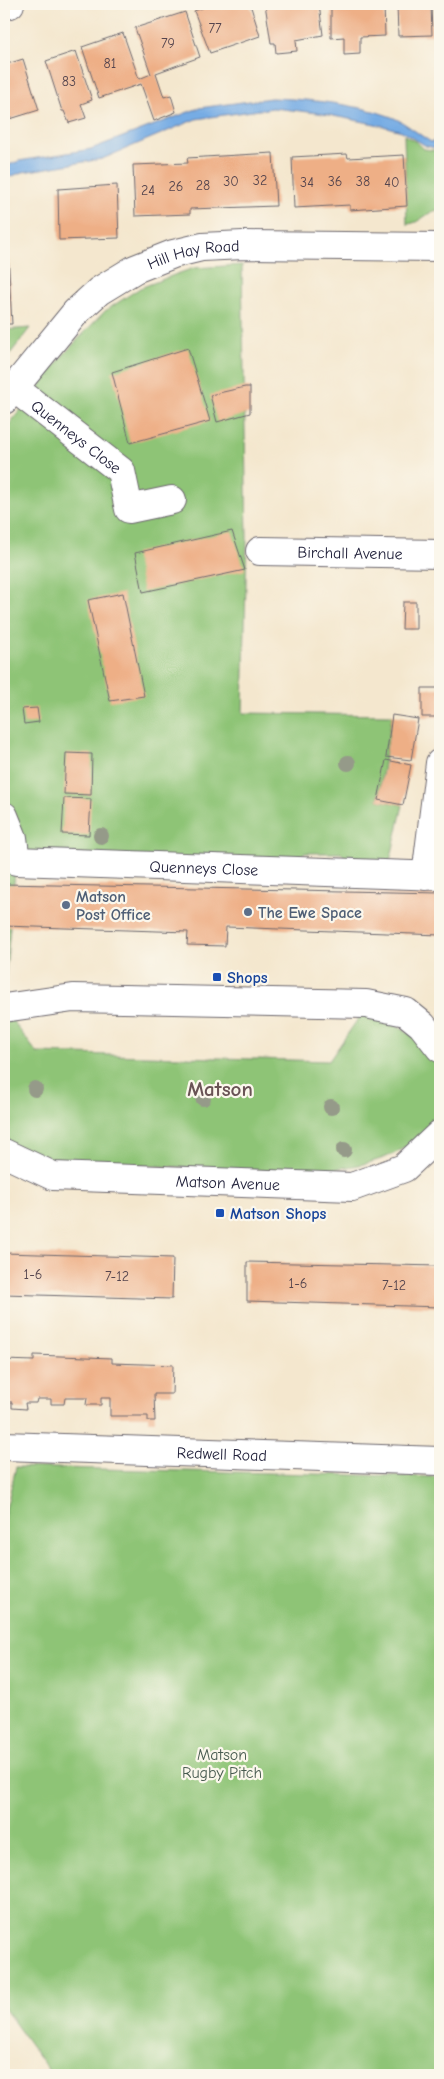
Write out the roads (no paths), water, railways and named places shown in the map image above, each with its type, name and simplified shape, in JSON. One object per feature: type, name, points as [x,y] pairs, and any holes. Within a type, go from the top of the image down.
[{"type":"street","points":[[4,6],[10,4]]},
{"type":"street","name":"Hill Hay Road","points":[[9,394],[76,312],[99,291],[135,269],[173,254],[202,247],[243,245],[440,247]]},
{"type":"street","name":"Quenneys Close","points":[[9,394],[121,471],[130,509],[172,500]]},
{"type":"street","name":"Birchall Avenue","points":[[260,552],[440,554]]},
{"type":"street","points":[[433,876],[440,763]]},
{"type":"street","name":"Quenneys Close","points":[[4,816],[13,838],[16,861],[433,876]]},
{"type":"street","points":[[4,1008],[73,998],[366,1004],[406,1012],[422,1025],[440,1048]]},
{"type":"street","name":"Matson Avenue","points":[[4,1154],[52,1176],[352,1187],[404,1168],[440,1134]]},
{"type":"street","name":"Redwell Road","points":[[4,1446],[440,1461]]},
{"type":"water","points":[[271,98],[331,103],[376,112],[400,121],[431,142],[440,139],[440,149],[426,146],[402,131],[375,124],[318,113],[273,108],[196,119],[102,159],[23,172],[4,179],[4,167],[19,161],[91,149],[199,108]]},
{"type":"place","name":"Matson Post Office","points":[[66,905]]},
{"type":"place","name":"The Ewe Space","points":[[248,912]]},
{"type":"place","name":"Shops","points":[[217,977]]},
{"type":"place","name":"Matson Shops","points":[[220,1213]]},
{"type":"district","name":"Matson","points":[[220,1089]]},
{"type":"park label","name":"Matson Rugby Pitch","points":[[222,1763]]}]
